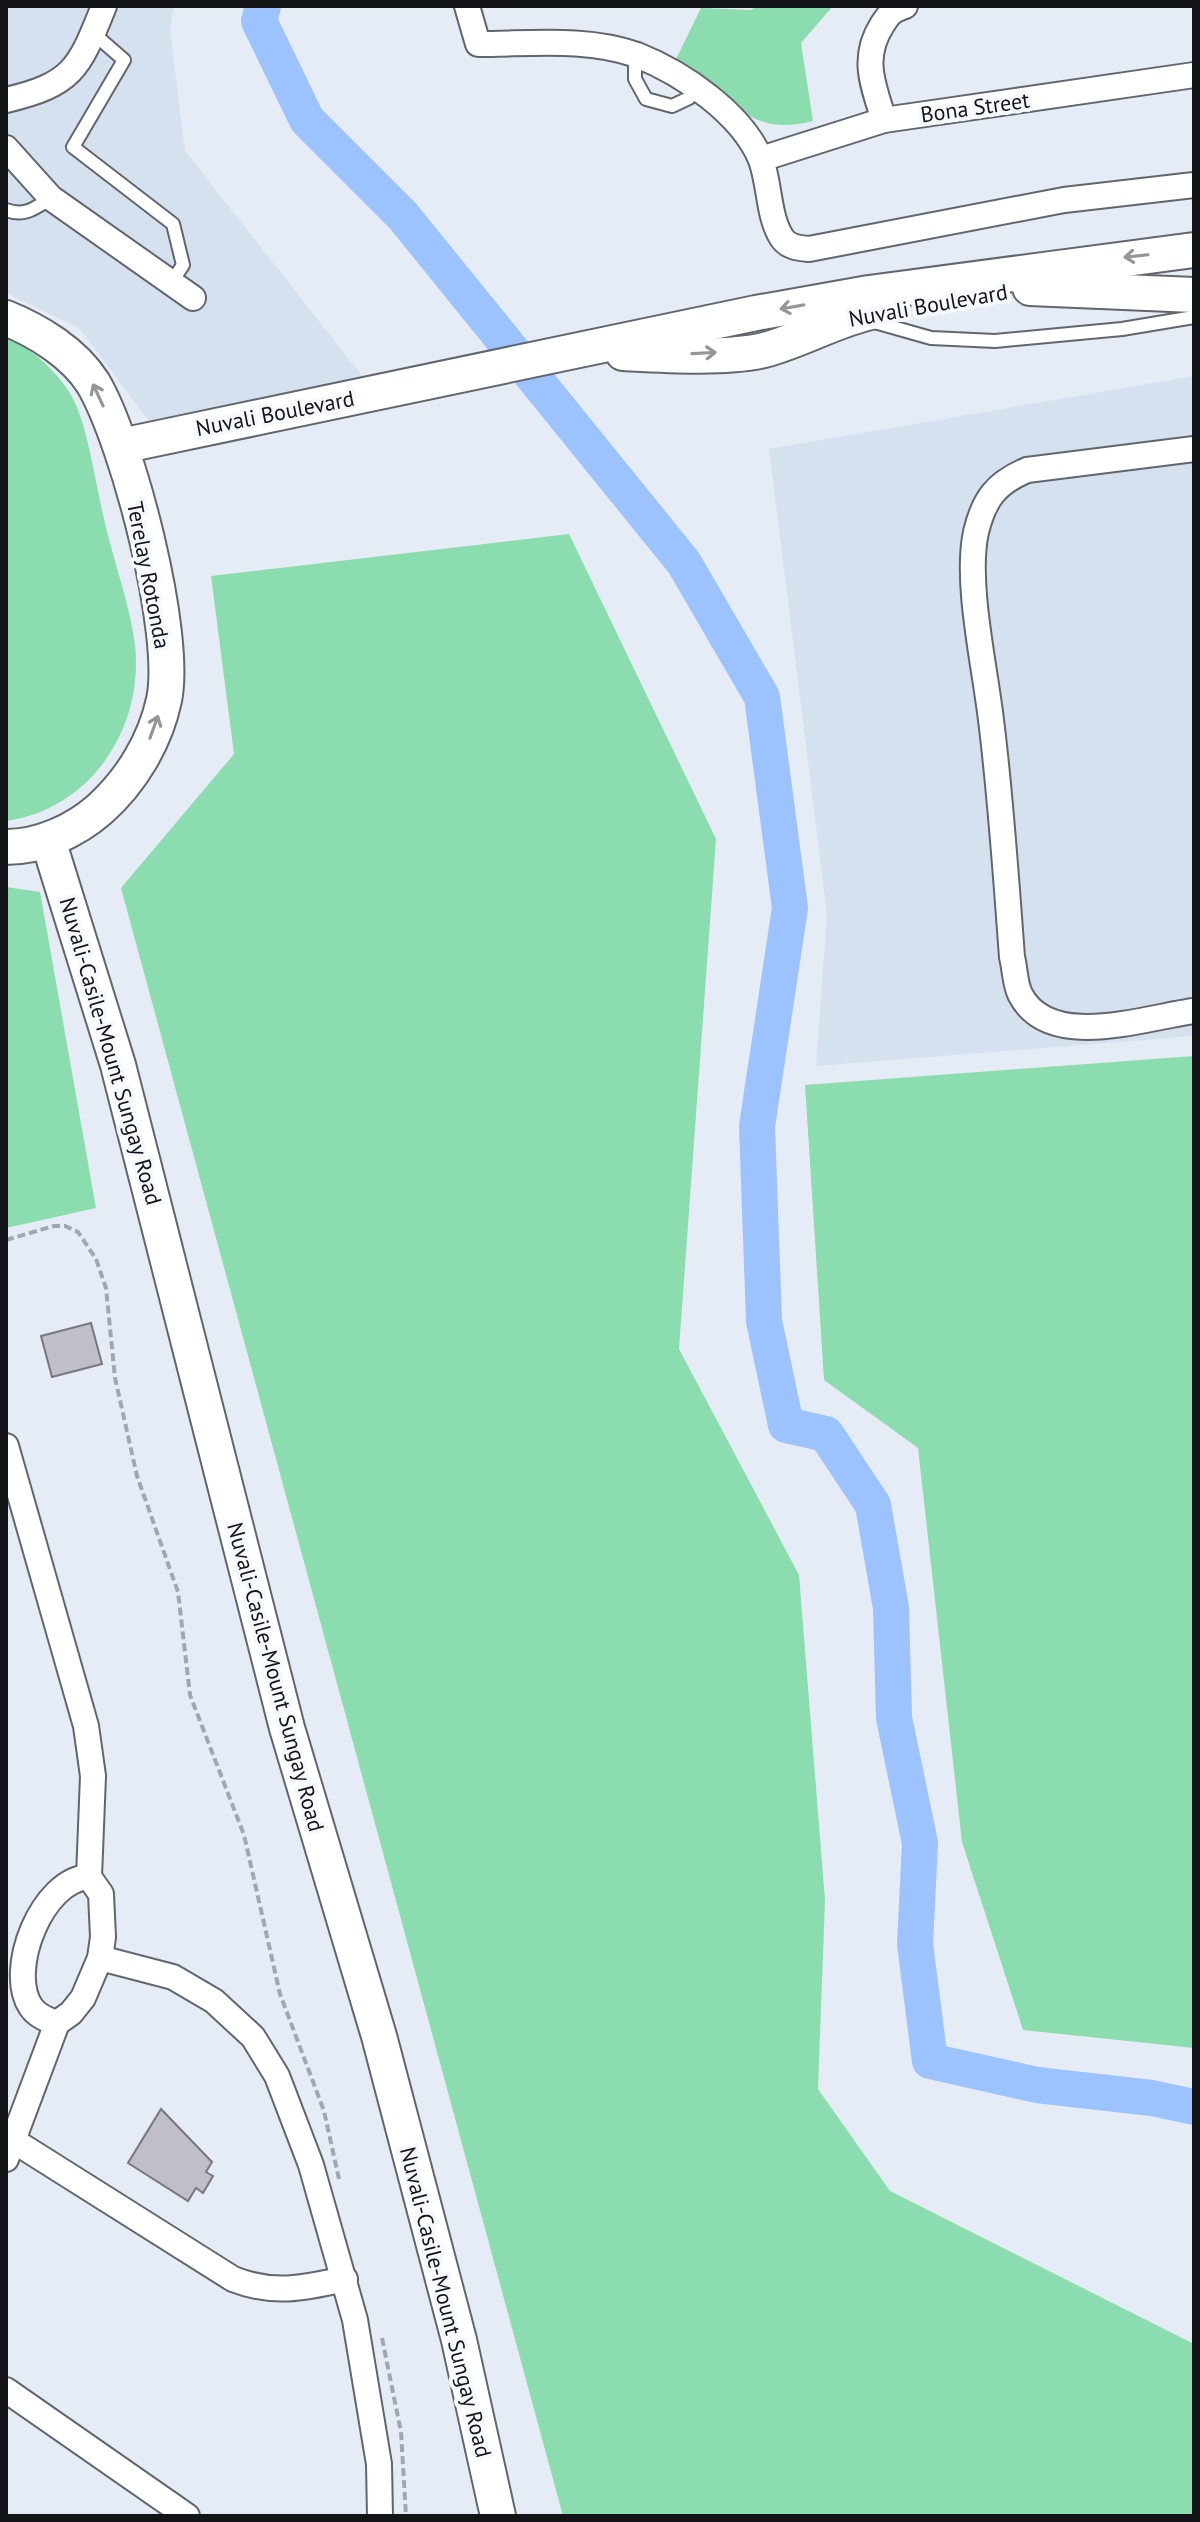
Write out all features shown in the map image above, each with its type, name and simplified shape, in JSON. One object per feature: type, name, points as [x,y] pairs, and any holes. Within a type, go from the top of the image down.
[{"type":"main road","name":"Nuvali Boulevard","points":[[558,354],[675,355],[764,350],[853,315],[962,294],[1021,288],[1194,250]]},
{"type":"main road","name":"Nuvali Boulevard","points":[[121,446],[558,354],[855,296],[1081,276],[1194,295]]},
{"type":"main road","name":"Terelay Rotonda","points":[[6,318],[53,342],[92,381],[121,446],[154,578],[167,647],[164,700],[142,759],[116,794],[89,818],[48,840],[6,847]]},
{"type":"main road","name":"Nuvali-Casile-Mount Sungay Road","points":[[48,840],[114,1051],[287,1728],[379,2036],[459,2340],[498,2516]]},
{"type":"street","points":[[6,100],[46,90],[79,65],[104,6]]},
{"type":"street","points":[[467,6],[478,44],[582,43],[635,55],[672,72],[695,89],[740,129],[761,159],[782,238],[794,248],[809,249],[1064,200],[1194,185]]},
{"type":"street","points":[[884,120],[868,69],[872,41],[891,10],[905,6]]},
{"type":"street","name":"Bona Street","points":[[761,159],[884,120],[1194,75]]},
{"type":"street","points":[[6,148],[51,198],[193,298]]},
{"type":"street","points":[[1194,449],[1027,470],[1002,480],[987,499],[976,534],[974,581],[992,725],[1012,957],[1019,993],[1030,1008],[1045,1018],[1072,1027],[1105,1026],[1194,1011]]},
{"type":"street","points":[[6,1446],[86,1726],[93,1776],[89,1877],[98,1887],[103,1904],[100,1958],[77,2007],[57,2023],[10,2150],[233,2279],[252,2286],[285,2291],[345,2279]]},
{"type":"street","points":[[57,2023],[43,2018],[31,2007],[25,1994],[27,1950],[46,1902],[69,1880],[89,1877]]},
{"type":"street","points":[[100,1958],[173,1977],[214,2001],[253,2037],[266,2056],[291,2110],[345,2279],[379,2464],[380,2516]]},
{"type":"street","points":[[6,2390],[187,2516]]},
{"type":"lane","points":[[93,33],[124,60],[73,147],[173,224],[183,265],[171,283]]},
{"type":"lane","points":[[635,55],[635,79],[646,99],[672,106],[689,98],[695,89]]},
{"type":"lane","points":[[6,210],[18,214],[30,212],[51,198]]},
{"type":"lane","points":[[853,315],[931,338],[995,341],[1194,317]]},
{"type":"path","points":[[6,1240],[54,1226],[65,1226],[78,1232],[96,1259],[106,1288],[115,1378],[137,1476],[178,1592],[190,1695],[244,1835],[280,1994],[324,2111],[342,2189]]},
{"type":"path","points":[[379,2330],[388,2358],[401,2432],[406,2516]]},
{"type":"shaded area","points":[[6,6],[174,6],[170,29],[185,151],[363,377],[149,421],[79,328],[6,293]]},
{"type":"shaded area","points":[[1194,376],[1194,1036],[816,1066],[827,915],[769,449]]},
{"type":"green space","points":[[758,6],[833,6],[801,43],[813,121],[790,125],[771,124],[754,118],[738,110],[676,59],[701,8],[751,10]]},
{"type":"green space","points":[[6,337],[26,348],[55,373],[70,393],[80,415],[130,615],[136,676],[131,706],[121,734],[106,760],[87,782],[63,800],[36,813],[6,821]]},
{"type":"green space","points":[[569,534],[716,839],[679,1349],[799,1575],[825,1900],[818,2089],[890,2191],[1194,2344],[1194,2516],[563,2516],[121,888],[234,754],[211,576]]},
{"type":"green space","points":[[6,887],[40,892],[96,1208],[6,1228]]},
{"type":"green space","points":[[1194,1056],[1194,2048],[1023,2030],[962,1842],[918,1448],[824,1380],[805,1085]]},
{"type":"building","points":[[91,1323],[102,1364],[52,1377],[41,1336]]},
{"type":"building","points":[[161,2109],[212,2162],[206,2172],[213,2176],[203,2193],[196,2188],[188,2201],[128,2163]]},
{"type":"waterway","points":[[263,6],[259,21],[307,120],[403,216],[684,563],[762,697],[790,908],[757,1126],[764,1321],[786,1425],[826,1434],[873,1505],[891,1608],[894,1718],[920,1843],[915,1944],[930,2061],[1037,2085],[1152,2098],[1194,2107]]}]
